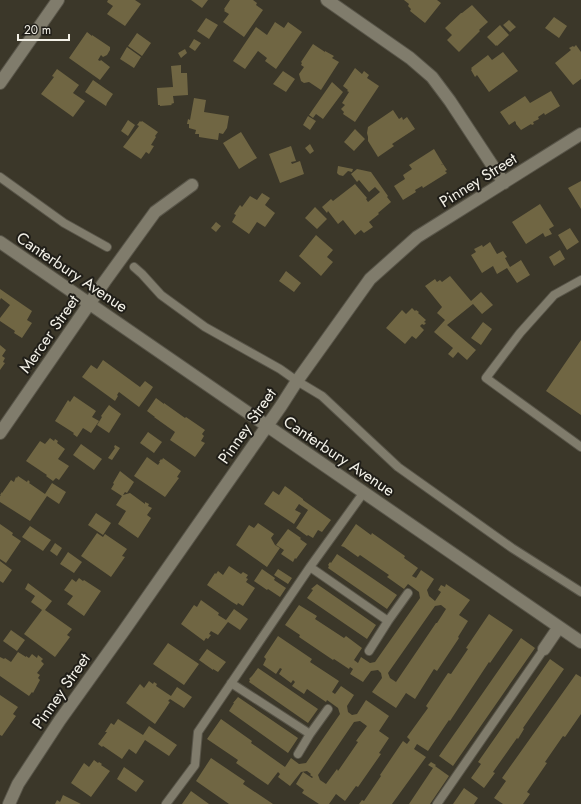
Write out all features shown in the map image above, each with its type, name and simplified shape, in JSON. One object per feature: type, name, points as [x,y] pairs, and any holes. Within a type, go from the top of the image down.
[{"type":"street","points":[[0,83],[58,0]]},
{"type":"street","points":[[327,0],[410,58],[432,77],[504,183]]},
{"type":"street","name":"Pinney Street","points":[[9,804],[18,784],[56,726],[370,279],[417,237],[581,134]]},
{"type":"street","name":"Mercer Street","points":[[0,433],[105,281],[155,212],[192,185]]},
{"type":"street","name":"Canterbury Avenue","points":[[0,242],[581,642]]},
{"type":"street","points":[[544,649],[559,627]]},
{"type":"lane","points":[[0,177],[64,223],[106,247]]},
{"type":"lane","points":[[134,267],[161,295],[205,327],[280,368],[297,381],[322,396],[398,467],[512,548],[581,592]]},
{"type":"lane","points":[[581,280],[554,295],[520,333],[486,378],[581,447]]},
{"type":"lane","points":[[166,804],[195,765],[198,732],[310,567],[364,492]]},
{"type":"lane","points":[[310,567],[388,620]]},
{"type":"lane","points":[[369,651],[388,620],[408,593]]},
{"type":"lane","points":[[437,804],[544,649]]},
{"type":"lane","points":[[231,683],[310,734]]},
{"type":"lane","points":[[298,754],[328,709]]},
{"type":"building","points":[[108,0],[135,0],[141,4],[125,26],[107,14],[113,6],[107,2]]},
{"type":"building","points":[[191,0],[208,0],[202,8]]},
{"type":"building","points":[[230,0],[253,0],[257,3],[256,5],[263,10],[244,37],[223,22],[229,14],[224,11],[224,9]]},
{"type":"building","points":[[404,0],[437,0],[441,3],[425,23],[410,11],[411,9],[408,6],[409,4]]},
{"type":"building","points":[[472,5],[488,22],[459,52],[447,40],[452,35],[445,28]]},
{"type":"building","points":[[554,17],[567,26],[559,38],[545,28]]},
{"type":"building","points":[[206,18],[218,25],[209,39],[197,31]]},
{"type":"building","points":[[509,20],[516,27],[510,32],[503,25]]},
{"type":"building","points":[[275,22],[284,28],[288,22],[302,32],[276,69],[265,61],[267,58],[258,51],[245,69],[233,61],[256,27],[267,35]]},
{"type":"building","points":[[500,25],[509,35],[496,46],[487,37]]},
{"type":"building","points":[[87,32],[110,47],[107,55],[103,57],[101,55],[98,60],[101,60],[110,67],[100,80],[69,58]]},
{"type":"building","points":[[137,33],[151,43],[142,56],[128,46]]},
{"type":"building","points":[[194,39],[201,43],[195,51],[189,47]]},
{"type":"building","points":[[313,44],[334,56],[332,58],[339,62],[321,90],[309,82],[304,83],[301,81],[299,74],[304,67],[301,65],[301,62]]},
{"type":"building","points":[[576,45],[581,52],[581,79],[573,85],[555,63],[571,50],[569,48]]},
{"type":"building","points":[[127,47],[141,57],[134,68],[120,59]]},
{"type":"building","points":[[185,49],[187,53],[181,58],[178,53]]},
{"type":"building","points":[[503,52],[518,71],[489,92],[477,75],[475,77],[471,68],[488,55],[492,60]]},
{"type":"building","points":[[181,65],[181,73],[187,73],[188,95],[173,96],[174,103],[171,104],[172,105],[158,105],[157,88],[173,87],[171,66]]},
{"type":"building","points":[[355,68],[362,74],[364,71],[369,75],[367,78],[379,86],[355,122],[343,114],[344,112],[341,109],[345,105],[342,103],[349,92],[343,86]]},
{"type":"building","points":[[57,69],[79,85],[73,93],[85,101],[73,117],[41,94],[54,77],[52,76]]},
{"type":"building","points":[[283,71],[295,79],[286,92],[273,84]]},
{"type":"building","points":[[93,80],[113,94],[106,106],[85,92]]},
{"type":"building","points":[[332,82],[343,92],[323,119],[316,114],[313,118],[309,115]]},
{"type":"building","points":[[551,91],[560,106],[545,115],[544,113],[538,117],[539,119],[533,122],[534,124],[531,124],[521,130],[515,121],[509,125],[500,112],[525,96],[530,103]]},
{"type":"building","points":[[194,98],[206,100],[204,112],[229,116],[227,128],[223,134],[219,133],[218,140],[199,137],[199,134],[195,134],[196,130],[189,128],[189,124],[187,124],[188,119],[190,120]]},
{"type":"building","points":[[393,110],[399,119],[402,117],[403,120],[407,117],[415,129],[392,144],[394,146],[378,157],[368,141],[368,127]]},
{"type":"building","points":[[308,116],[316,121],[310,130],[303,125]]},
{"type":"building","points":[[128,120],[135,125],[128,136],[121,131]]},
{"type":"building","points":[[140,121],[158,132],[151,145],[154,146],[149,154],[146,152],[141,159],[123,147],[139,126],[137,125]]},
{"type":"building","points":[[355,129],[365,139],[354,151],[344,142]]},
{"type":"building","points":[[241,132],[257,158],[239,169],[223,143]]},
{"type":"building","points":[[310,144],[314,151],[310,154],[305,148]]},
{"type":"building","points":[[291,146],[296,161],[291,162],[292,164],[300,161],[304,174],[280,183],[269,154]]},
{"type":"building","points":[[434,149],[447,170],[445,171],[447,173],[423,188],[422,186],[415,190],[416,192],[403,200],[394,186],[405,179],[403,175],[412,169],[409,165]]},
{"type":"building","points":[[338,166],[353,169],[352,172],[348,171],[343,176],[337,173]]},
{"type":"building","points":[[357,169],[371,172],[391,202],[369,222],[373,227],[364,233],[361,230],[355,235],[343,220],[338,224],[328,211],[327,213],[322,207],[331,199],[333,201],[355,184],[367,198],[366,199],[368,202],[380,192],[375,187],[369,192],[359,180],[357,182],[351,174]]},
{"type":"building","points":[[581,181],[581,209],[568,188]]},
{"type":"building","points":[[262,193],[270,198],[265,205],[275,213],[265,227],[257,222],[249,234],[232,222],[236,215],[234,214],[240,205],[242,207],[250,196],[257,200]]},
{"type":"building","points":[[540,204],[554,226],[549,229],[552,234],[545,237],[543,233],[526,244],[512,222]]},
{"type":"building","points":[[315,207],[327,219],[317,229],[305,218]]},
{"type":"building","points":[[216,222],[221,226],[216,232],[211,228]]},
{"type":"building","points":[[570,228],[579,242],[567,250],[558,235]]},
{"type":"building","points":[[316,235],[333,250],[327,257],[333,262],[321,276],[299,256]]},
{"type":"building","points":[[490,242],[497,254],[503,251],[507,257],[505,258],[510,267],[521,260],[530,275],[517,283],[507,268],[497,274],[493,266],[482,273],[471,255],[476,252],[474,249],[482,245],[483,247]]},
{"type":"building","points":[[560,250],[565,259],[554,266],[549,257]]},
{"type":"building","points":[[286,271],[301,283],[294,292],[279,281]]},
{"type":"building","points":[[450,276],[471,301],[481,292],[493,305],[482,314],[473,304],[447,325],[476,350],[467,360],[458,352],[453,358],[448,354],[453,348],[434,332],[445,320],[437,313],[442,307],[425,286],[435,279],[437,282],[440,280],[442,282]]},
{"type":"building","points":[[0,289],[32,311],[27,320],[32,323],[22,338],[14,333],[15,331],[0,321],[0,318],[10,305],[1,298],[0,300]]},
{"type":"building","points":[[412,308],[419,312],[418,313],[426,320],[424,322],[426,323],[420,326],[424,330],[416,339],[412,336],[405,344],[386,328],[402,310],[406,314]]},
{"type":"building","points":[[483,322],[492,329],[481,345],[471,338]]},
{"type":"building","points":[[581,340],[581,415],[546,391]]},
{"type":"building","points":[[0,345],[6,350],[2,356],[5,358],[3,362],[5,363],[0,370]]},
{"type":"building","points":[[103,360],[140,387],[145,381],[153,387],[139,407],[119,392],[115,401],[82,377],[91,365],[97,369]]},
{"type":"building","points":[[74,396],[96,411],[92,417],[99,421],[91,433],[83,428],[77,437],[73,434],[74,433],[55,421],[68,400],[70,402]]},
{"type":"building","points":[[156,398],[205,430],[202,434],[204,436],[201,441],[205,443],[195,457],[170,440],[175,432],[147,411]]},
{"type":"building","points":[[109,405],[121,414],[109,433],[97,425],[102,417],[101,416]]},
{"type":"building","points":[[148,432],[162,442],[154,453],[140,443]]},
{"type":"building","points":[[50,438],[54,441],[55,439],[58,441],[57,443],[65,449],[58,459],[69,466],[59,480],[56,478],[53,481],[46,476],[47,475],[26,461],[40,441],[45,444]]},
{"type":"building","points":[[81,444],[102,459],[94,470],[73,455]]},
{"type":"building","points":[[115,445],[120,448],[112,460],[108,458],[115,448]]},
{"type":"building","points":[[147,457],[158,465],[163,458],[181,471],[177,477],[179,478],[165,497],[134,476]]},
{"type":"building","points":[[120,471],[134,482],[127,493],[125,492],[123,495],[130,493],[145,504],[145,502],[149,504],[148,506],[152,508],[147,515],[151,518],[138,538],[118,524],[126,511],[116,505],[122,496],[111,489]]},
{"type":"building","points":[[18,476],[27,482],[28,480],[30,482],[29,483],[45,494],[52,483],[66,492],[59,504],[47,496],[30,521],[0,502],[0,495],[2,492],[11,480],[14,482]]},
{"type":"building","points":[[285,486],[331,520],[322,532],[318,530],[313,538],[308,535],[307,536],[296,528],[308,510],[299,504],[295,510],[301,513],[294,524],[264,504],[273,491],[279,495]]},
{"type":"building","points":[[96,513],[111,523],[103,535],[88,525]]},
{"type":"building","points":[[258,523],[274,534],[271,538],[275,545],[280,548],[267,567],[236,545],[249,525],[254,528]]},
{"type":"building","points":[[0,524],[21,541],[6,563],[0,559]]},
{"type":"building","points":[[356,524],[371,535],[372,533],[405,556],[404,558],[418,568],[412,576],[416,578],[421,570],[434,579],[427,590],[429,596],[435,601],[441,592],[438,590],[441,585],[445,587],[446,584],[470,600],[459,615],[468,621],[458,637],[459,638],[437,671],[434,669],[415,699],[406,693],[396,708],[372,692],[382,678],[381,673],[378,670],[371,671],[363,682],[350,674],[353,669],[350,667],[349,669],[334,659],[333,660],[299,637],[300,635],[285,625],[299,605],[317,616],[315,619],[344,638],[346,636],[362,648],[354,660],[358,663],[361,657],[370,663],[375,662],[420,598],[419,592],[408,584],[404,589],[387,577],[389,575],[360,555],[358,557],[341,546]],"holes":[[[441,605],[446,609],[396,682],[390,678],[388,673],[435,606]]]},
{"type":"building","points":[[30,526],[51,540],[43,551],[22,537]]},
{"type":"building","points":[[288,529],[307,544],[293,562],[281,554],[284,550],[276,545]]},
{"type":"building","points":[[97,533],[103,537],[105,534],[127,549],[122,556],[125,557],[111,577],[81,556]]},
{"type":"building","points":[[55,543],[62,548],[57,556],[50,551]]},
{"type":"building","points":[[68,552],[82,562],[74,573],[60,564]]},
{"type":"building","points":[[337,554],[397,595],[387,609],[328,568],[328,565]]},
{"type":"building","points":[[0,561],[12,570],[3,583],[0,581]]},
{"type":"building","points":[[229,566],[241,574],[243,572],[248,575],[246,582],[255,588],[243,606],[238,603],[237,605],[207,585],[215,573],[216,574],[218,571],[223,575]]},
{"type":"building","points":[[262,569],[286,588],[280,597],[254,581]]},
{"type":"building","points":[[278,569],[292,578],[288,584],[274,575]]},
{"type":"building","points":[[79,578],[101,591],[84,616],[67,604],[73,596],[64,590],[72,579],[76,582]]},
{"type":"building","points":[[28,583],[52,601],[45,610],[72,629],[67,635],[70,637],[55,657],[24,634],[42,610],[31,602],[35,596],[25,589]]},
{"type":"building","points":[[317,584],[376,625],[367,639],[307,598],[313,590],[311,589]]},
{"type":"building","points":[[201,600],[226,620],[234,609],[248,619],[240,630],[228,622],[218,635],[211,631],[209,634],[211,635],[204,641],[181,624],[194,605],[197,607]]},
{"type":"building","points":[[489,614],[513,630],[490,663],[489,662],[428,751],[417,744],[414,749],[426,757],[392,804],[359,804],[362,800],[364,801],[403,741],[407,744],[410,740],[407,737],[428,708],[426,706],[448,673],[451,674],[468,649],[466,648]]},
{"type":"building","points":[[11,630],[25,640],[17,651],[3,641]]},
{"type":"building","points":[[278,636],[312,659],[310,662],[339,681],[332,692],[335,694],[341,686],[354,695],[347,706],[348,712],[352,715],[357,714],[366,700],[389,716],[379,731],[389,738],[379,753],[381,754],[358,787],[356,786],[345,801],[336,794],[329,804],[319,804],[302,793],[304,790],[296,784],[303,772],[312,778],[313,777],[307,771],[301,772],[290,786],[278,777],[280,774],[278,772],[268,785],[236,763],[238,760],[207,739],[221,719],[285,767],[291,758],[299,764],[306,763],[340,714],[338,708],[307,689],[304,694],[292,686],[295,682],[293,680],[291,683],[279,674],[282,669],[280,668],[276,674],[263,665],[266,659],[264,657]],"holes":[[[360,721],[367,726],[338,771],[337,769],[326,784],[320,780],[318,775],[354,722]]]},
{"type":"building","points":[[521,638],[535,648],[453,766],[439,756]]},
{"type":"building","points":[[168,643],[199,664],[184,685],[153,664]]},
{"type":"building","points":[[207,649],[226,662],[218,672],[199,660]]},
{"type":"building","points":[[18,652],[29,658],[32,654],[37,658],[38,655],[43,659],[41,661],[44,664],[37,673],[40,675],[38,678],[40,680],[33,693],[32,692],[29,696],[0,676],[0,657],[11,662]]},
{"type":"building","points":[[550,659],[564,669],[523,728],[524,729],[518,739],[517,738],[493,772],[495,773],[484,788],[471,778],[481,764],[478,762]]},
{"type":"building","points":[[258,668],[318,709],[308,723],[249,682],[249,679]]},
{"type":"building","points":[[576,674],[581,677],[581,714],[545,762],[547,763],[527,792],[530,794],[523,804],[503,804],[494,798],[506,781],[502,778]]},
{"type":"building","points":[[149,681],[153,684],[154,682],[157,684],[156,686],[171,696],[177,687],[192,697],[184,708],[170,699],[168,701],[170,702],[155,724],[126,703],[140,684],[144,688]]},
{"type":"building","points":[[0,695],[18,707],[13,714],[16,716],[2,736],[0,735]]},
{"type":"building","points":[[238,697],[298,738],[288,753],[229,711]]},
{"type":"building","points":[[118,719],[143,735],[149,726],[177,745],[169,756],[145,740],[136,754],[129,749],[122,759],[98,744],[107,732],[105,732],[111,723],[114,725]]},
{"type":"building","points":[[211,758],[245,781],[243,784],[273,804],[229,804],[196,781]]},
{"type":"building","points":[[94,760],[102,764],[101,765],[110,771],[91,797],[71,783],[84,763],[89,767]]},
{"type":"building","points":[[431,762],[449,776],[430,804],[409,804],[433,768],[428,765]]},
{"type":"building","points":[[124,767],[144,781],[136,792],[117,779]]},
{"type":"building","points":[[464,788],[478,798],[474,804],[453,804]]},
{"type":"building","points":[[191,791],[209,804],[182,804]]},
{"type":"building","points":[[63,795],[81,804],[55,804],[57,800],[60,802]]}]
